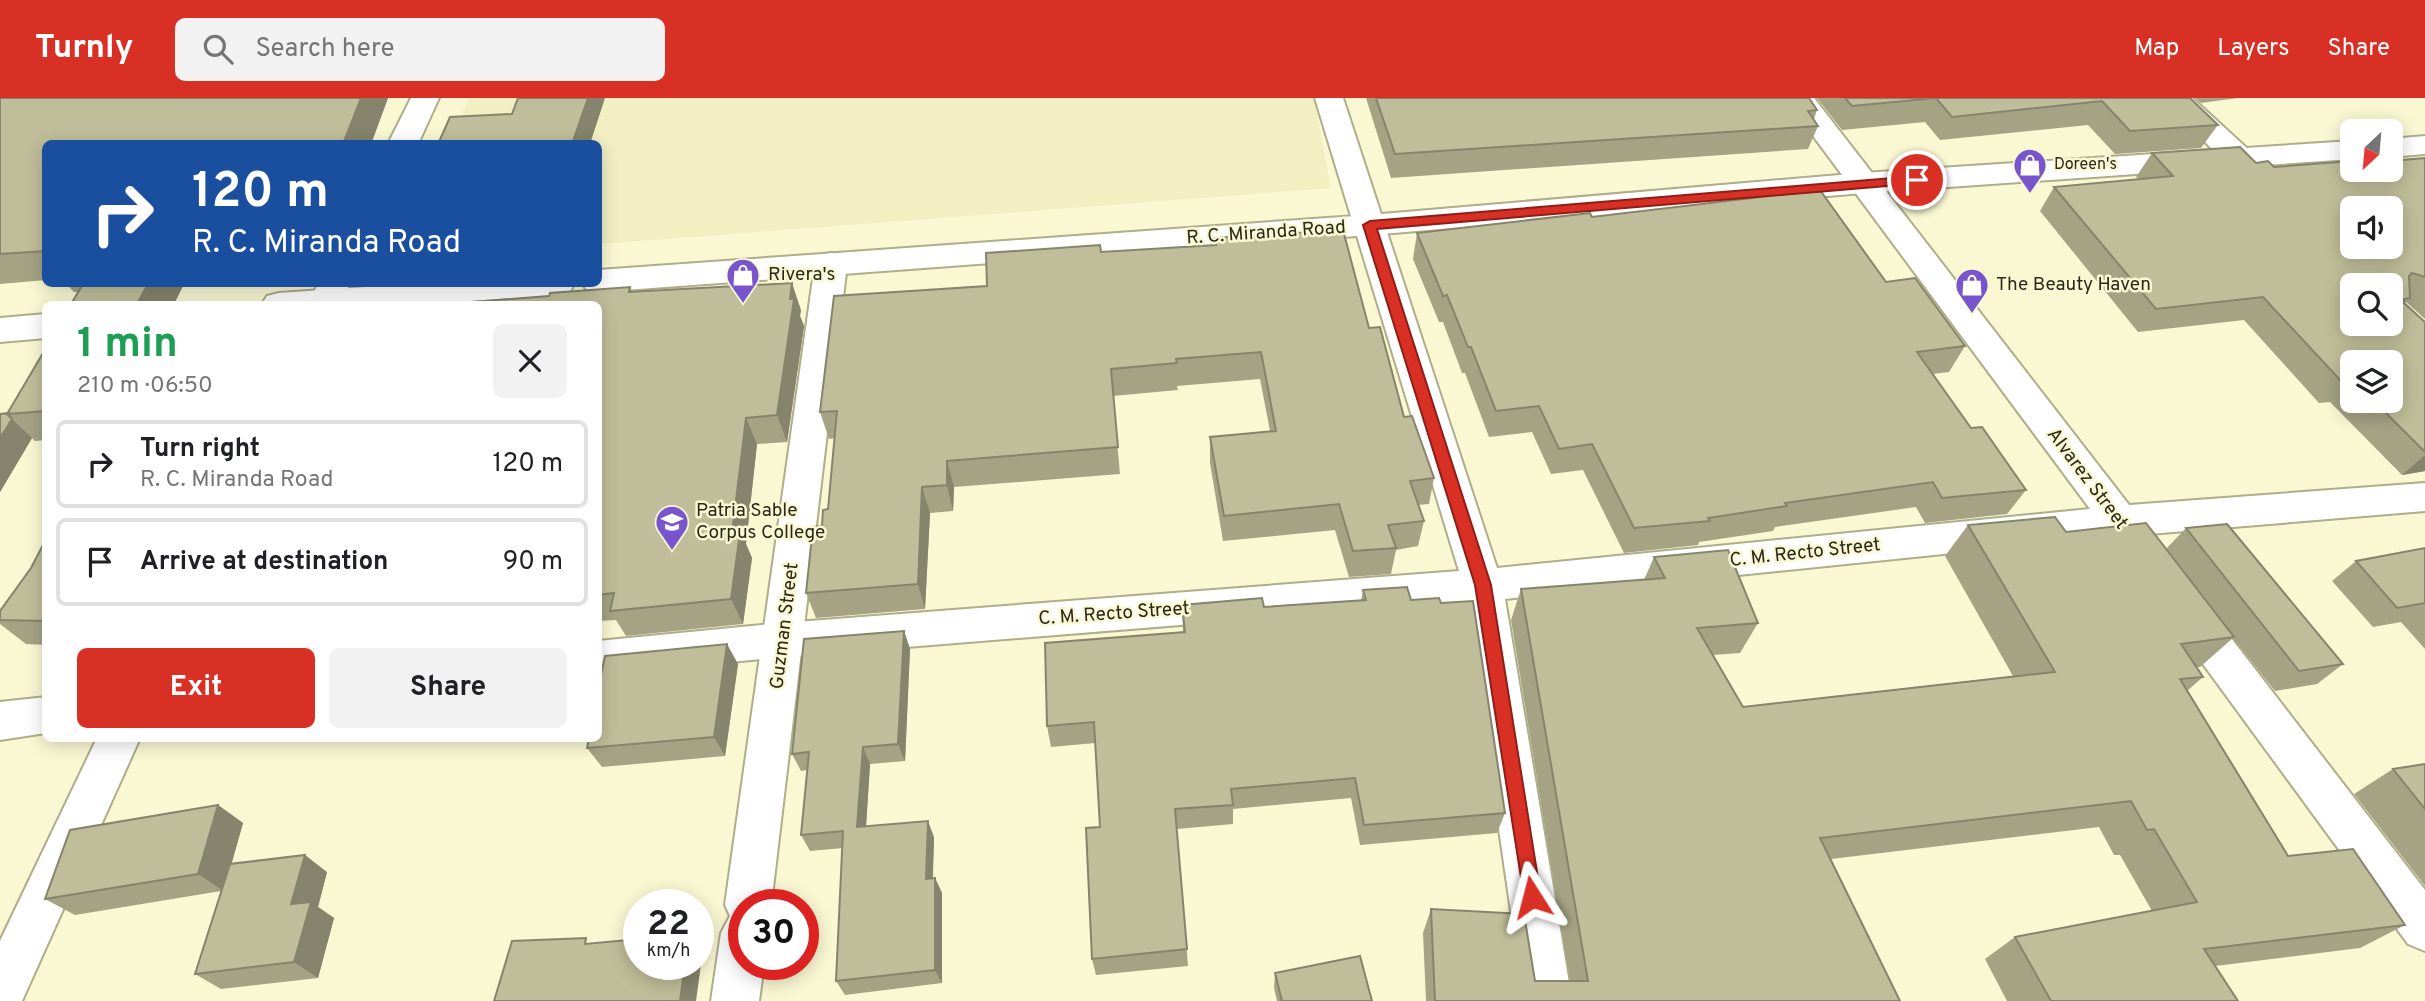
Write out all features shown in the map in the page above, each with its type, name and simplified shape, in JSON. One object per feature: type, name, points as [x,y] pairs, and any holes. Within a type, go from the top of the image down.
[{"type":"street","points":[[405,140],[425,98]]},
{"type":"street","points":[[1329,98],[1483,585],[1548,1001]]},
{"type":"street","name":"Alvarez Street","points":[[1799,98],[2425,928]]},
{"type":"street","points":[[2175,98],[2241,159]]},
{"type":"street","points":[[2403,147],[2425,145]]},
{"type":"street","name":"R. C. Miranda Road","points":[[602,281],[1370,225],[1863,183],[2340,151]]},
{"type":"street","name":"Guzman Street","points":[[750,889],[831,264]]},
{"type":"street","points":[[297,301],[328,296],[500,287]]},
{"type":"street","points":[[0,330],[42,326]]},
{"type":"street","name":"C. M. Recto Street","points":[[602,658],[783,640],[1483,585],[2120,521],[2425,497]]},
{"type":"street","points":[[0,721],[42,716]]},
{"type":"street","points":[[0,993],[118,742]]},
{"type":"street","points":[[734,1001],[737,980]]},
{"type":"shaded area","points":[[469,98],[1314,98],[1331,188],[602,244],[602,140],[451,140]]},
{"type":"building","points":[[0,98],[361,98],[345,140],[42,140],[42,251],[0,254]]},
{"type":"building","points":[[518,98],[588,98],[573,140],[440,140],[450,117],[512,114]]},
{"type":"building","points":[[1376,98],[1809,98],[1817,110],[1808,111],[1818,126],[1395,154]]},
{"type":"building","points":[[1845,98],[1936,98],[1852,106]]},
{"type":"building","points":[[1936,98],[2190,98],[2218,125],[2130,131],[2102,101],[1952,117]]},
{"type":"building","points":[[2240,147],[2256,163],[2268,161],[2274,167],[2340,162],[2340,182],[2403,182],[2403,160],[2425,158],[2425,277],[2412,273],[2409,276],[2410,298],[2404,299],[2404,303],[2425,322],[2425,452],[2386,413],[2403,413],[2403,350],[2340,350],[2340,380],[2263,297],[2156,309],[2054,187],[2173,176],[2152,153]]},
{"type":"building","points":[[1820,190],[1886,282],[1915,278],[1965,346],[1917,352],[1971,428],[1982,427],[2026,490],[1942,498],[1933,482],[1785,503],[1787,506],[1708,518],[1710,521],[1634,528],[1592,444],[1559,449],[1539,406],[1496,411],[1471,347],[1468,347],[1447,295],[1443,296],[1417,233],[1590,213],[1592,217]]},
{"type":"building","points":[[1343,230],[1369,328],[1380,327],[1404,417],[1412,416],[1434,478],[1410,481],[1424,521],[1388,525],[1396,548],[1353,551],[1339,504],[1224,516],[1210,437],[1276,431],[1261,352],[1176,359],[1177,363],[1111,369],[1118,447],[947,461],[947,485],[922,487],[918,584],[806,593],[813,527],[822,526],[823,510],[828,509],[837,411],[820,412],[834,296],[987,286],[986,253],[1100,245],[1101,252],[1216,245],[1215,238]]},
{"type":"building","points":[[792,283],[790,299],[794,299],[777,415],[746,418],[732,533],[740,533],[731,599],[610,611],[614,593],[602,594],[602,301],[484,301],[630,287],[629,292]]},
{"type":"building","points":[[81,287],[146,287],[139,301],[73,301]]},
{"type":"building","points":[[42,355],[42,411],[7,414]]},
{"type":"building","points":[[8,413],[12,419],[0,438],[0,414]]},
{"type":"building","points":[[2055,517],[2066,532],[2146,523],[2234,637],[2181,644],[2203,677],[2180,679],[2288,856],[2353,849],[2405,925],[2204,949],[2238,1001],[2051,1001],[2015,937],[2197,902],[2154,829],[2147,830],[2131,801],[1820,838],[1900,1001],[1435,1001],[1431,909],[1524,914],[1535,981],[1588,981],[1521,589],[1665,578],[1654,557],[1728,550],[1758,623],[1697,628],[1743,707],[2055,672],[1968,525]]},
{"type":"building","points":[[2227,524],[2343,664],[2299,671],[2186,528]]},
{"type":"building","points":[[42,547],[42,621],[0,620],[0,611],[31,568]]},
{"type":"building","points":[[2425,548],[2425,603],[2397,608],[2356,561]]},
{"type":"building","points":[[1407,587],[1411,600],[1439,598],[1441,603],[1473,601],[1505,813],[1364,825],[1355,778],[1231,789],[1233,805],[1175,809],[1187,949],[1092,959],[1086,828],[1100,827],[1094,722],[1047,726],[1045,643],[1185,632],[1182,605],[1262,598],[1264,607],[1366,600],[1363,590]]},
{"type":"building","points":[[904,631],[898,744],[863,747],[857,827],[928,821],[926,879],[935,878],[935,970],[836,981],[843,831],[801,835],[809,752],[792,754],[804,639]]},
{"type":"building","points":[[727,644],[714,737],[587,748],[588,742],[602,742],[602,670],[605,656]]},
{"type":"building","points":[[2425,764],[2425,809],[2393,769]]},
{"type":"building","points":[[218,805],[198,874],[45,899],[70,830]]},
{"type":"building","points":[[305,855],[291,904],[311,902],[294,962],[195,974],[230,864]]},
{"type":"building","points":[[586,938],[585,944],[623,940],[623,980],[683,980],[680,1001],[494,1001],[512,941]]},
{"type":"building","points":[[1360,956],[1372,1001],[1282,1001],[1275,973]]},
{"type":"place","name":"Doreen's","points":[[2030,195]]},
{"type":"place","name":"Rivera's","points":[[743,305]]},
{"type":"place","name":"The Beauty Haven","points":[[1972,315]]},
{"type":"place","name":"Patria Sable Corpus College","points":[[672,552]]},
{"type":"route","points":[[1532,897],[1483,585],[1370,225],[1917,180]]}]
